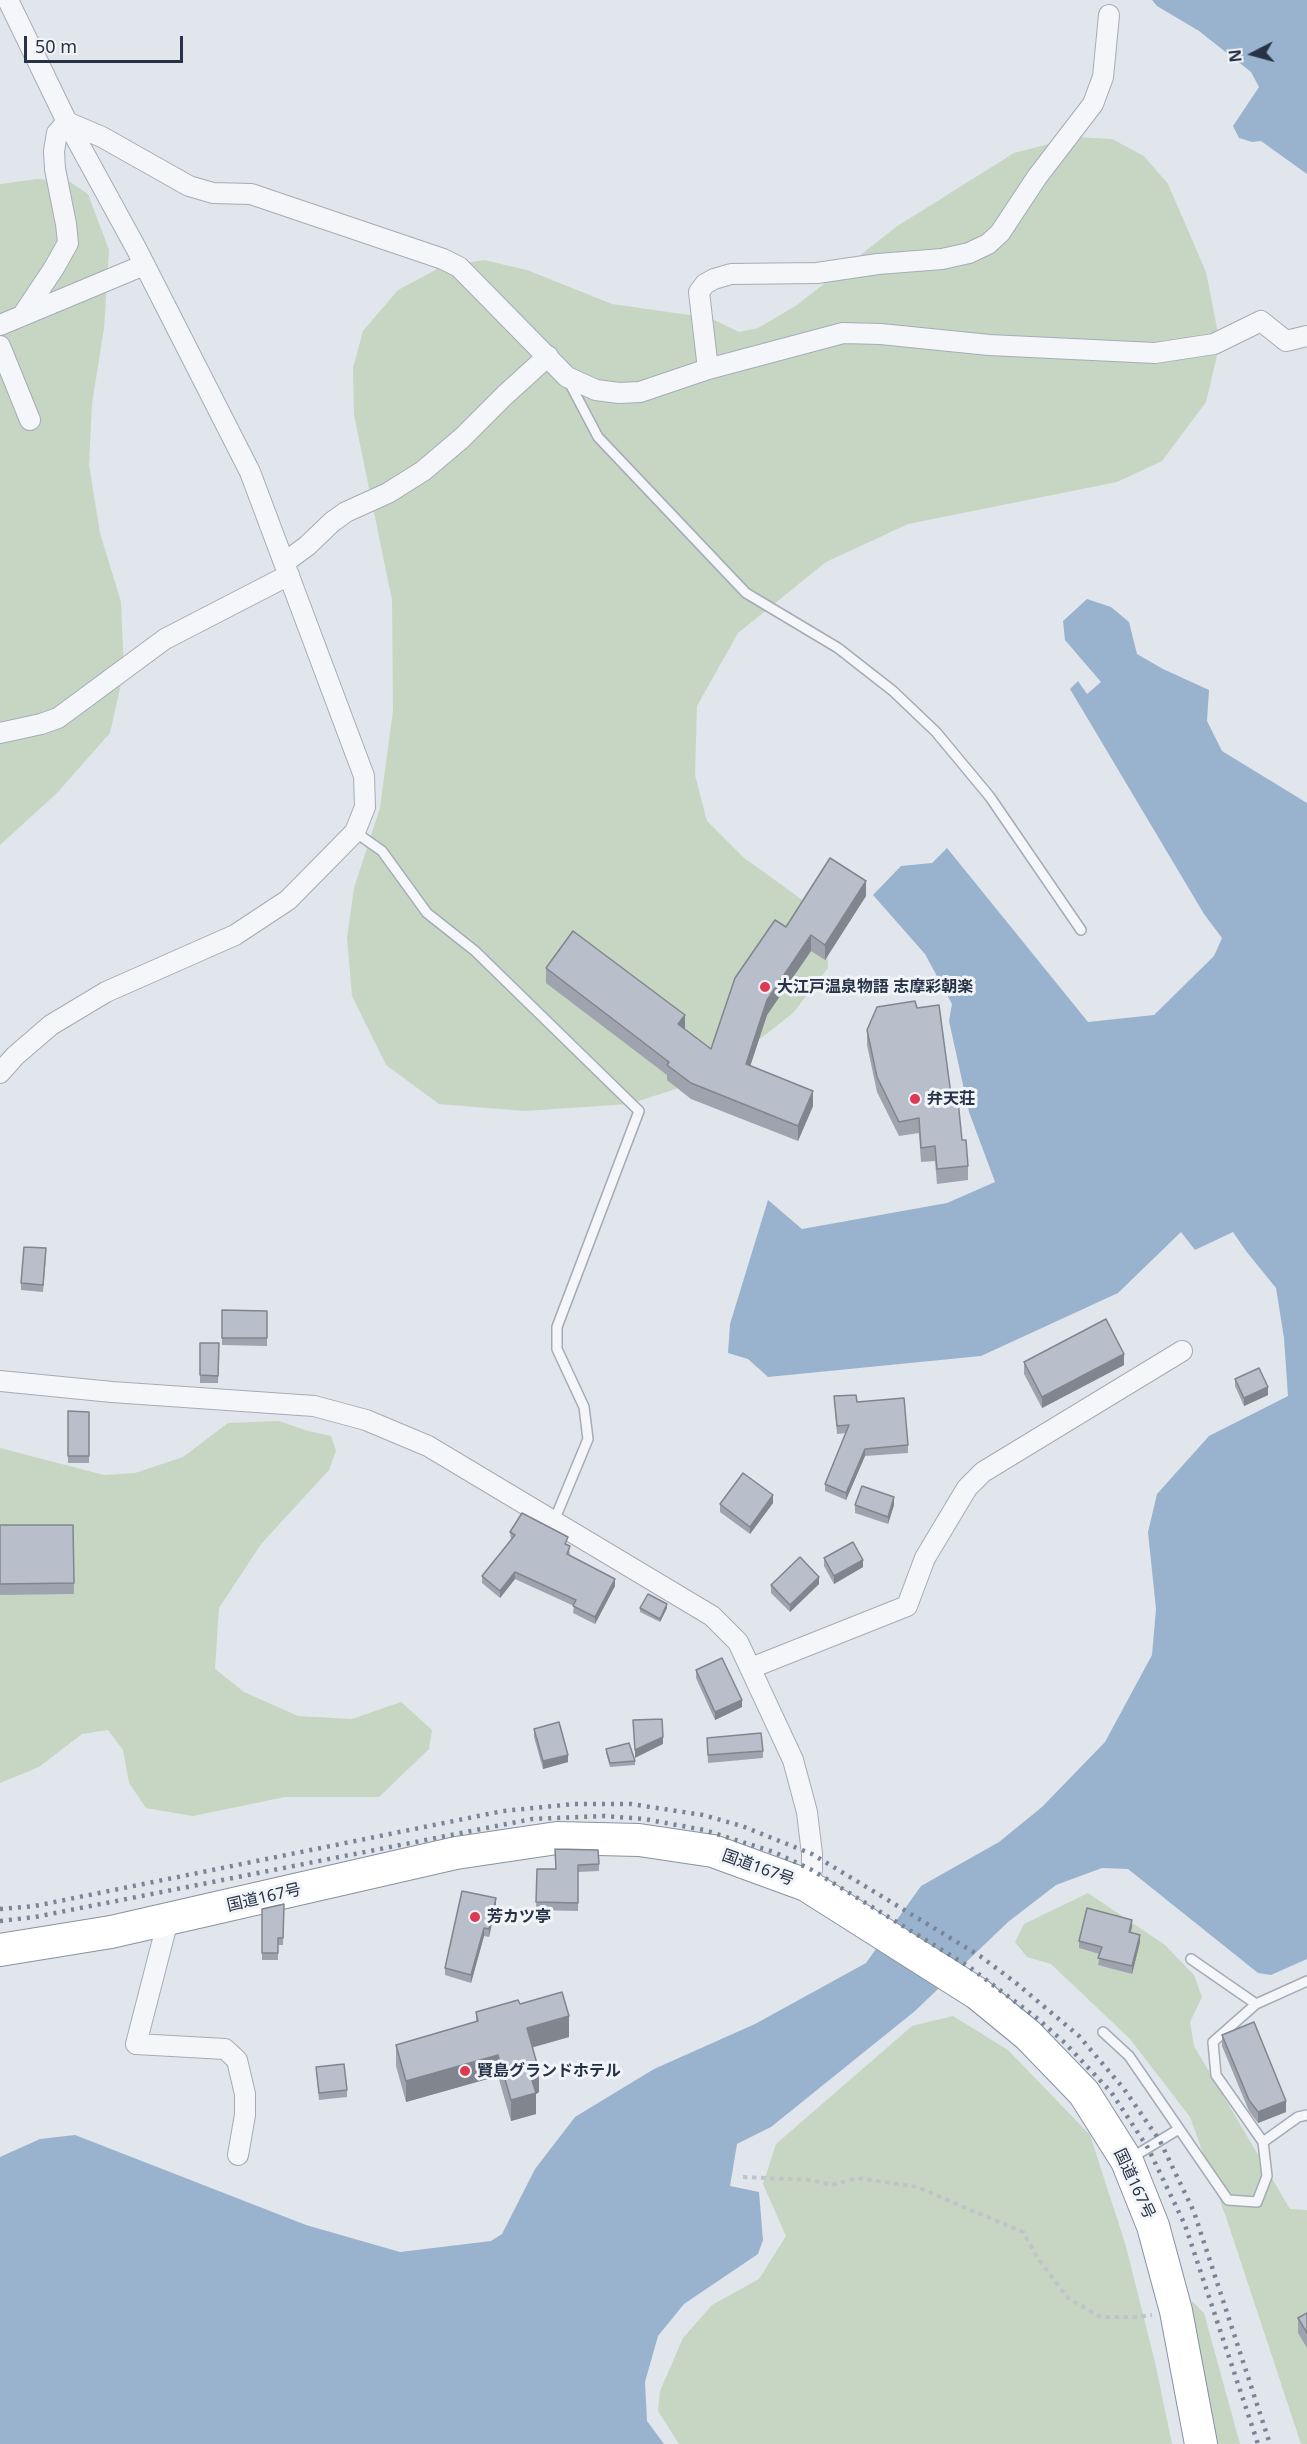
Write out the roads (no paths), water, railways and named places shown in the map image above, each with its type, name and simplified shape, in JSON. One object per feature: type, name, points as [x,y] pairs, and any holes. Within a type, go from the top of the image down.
[{"type":"highway","name":"国道167号","points":[[0,1950],[168,1920],[456,1853],[557,1839],[639,1840],[713,1851],[806,1885],[978,1994],[1028,2035],[1084,2093],[1127,2161],[1153,2226],[1176,2311],[1201,2444]]},
{"type":"street","points":[[0,1072],[51,1025],[106,992],[236,936],[288,900],[355,832],[365,807],[364,776],[250,472],[144,265],[67,122],[8,0]]},
{"type":"street","points":[[708,369],[699,292],[705,284],[714,279],[731,274],[817,273],[878,264],[942,259],[969,253],[988,244],[1000,233],[1037,177],[1093,104],[1103,77],[1109,15]]},
{"type":"street","points":[[22,315],[68,243],[54,151],[57,133],[67,122]]},
{"type":"street","points":[[67,122],[102,137],[189,186],[213,193],[251,194],[443,259],[459,267],[567,377],[596,390],[619,393],[640,392],[708,369],[843,333],[881,334],[989,345],[1155,353],[1214,344],[1261,321],[1286,341],[1307,336]]},
{"type":"street","points":[[0,325],[144,265]]},
{"type":"street","points":[[0,346],[30,420]]},
{"type":"street","points":[[0,733],[58,718],[165,639],[287,569],[332,522],[346,512],[388,493],[423,471],[462,438],[548,356]]},
{"type":"street","points":[[751,1668],[907,1606],[925,1558],[967,1488],[983,1472],[1182,1351]]},
{"type":"street","points":[[0,1381],[90,1390],[314,1406],[366,1420],[428,1446],[712,1616],[738,1642],[794,1760],[807,1812],[813,1870],[806,1885]]},
{"type":"street","points":[[168,1920],[136,2044],[225,2049],[237,2060],[242,2074],[245,2104],[237,2155]]},
{"type":"lane","points":[[567,377],[597,437],[746,593],[838,648],[893,691],[936,732],[990,797],[1082,930]]},
{"type":"lane","points":[[355,832],[382,851],[428,913],[474,951],[639,1111],[558,1327],[557,1349],[584,1407],[588,1439],[554,1521]]},
{"type":"lane","points":[[1191,1959],[1256,2004]]},
{"type":"lane","points":[[1103,2032],[1129,2056],[1228,2200],[1257,2202],[1267,2176],[1263,2142],[1216,2075],[1213,2042],[1256,2004],[1307,1981]]},
{"type":"lane","points":[[1263,2142],[1298,2117],[1307,2115]]},
{"type":"lane","points":[[1127,2161],[1179,2129]]},
{"type":"water","points":[[1152,0],[1307,0],[1307,174],[1261,141],[1252,142],[1239,138],[1233,126],[1259,87],[1251,72],[1199,31],[1157,6]]},
{"type":"water","points":[[1087,599],[1111,607],[1129,622],[1137,654],[1209,690],[1207,721],[1222,751],[1307,803],[1307,1959],[1271,1975],[1258,1973],[1128,1869],[1102,1868],[1056,1885],[1008,1922],[915,2011],[771,2127],[737,2144],[730,2186],[759,2192],[763,2240],[758,2254],[684,2304],[658,2336],[645,2382],[647,2421],[664,2444],[0,2444],[0,2157],[40,2139],[75,2135],[306,2225],[400,2252],[491,2241],[502,2234],[535,2169],[575,2117],[654,2069],[755,2024],[866,1963],[921,1886],[999,1842],[1042,1807],[1105,1742],[1152,1655],[1156,1609],[1148,1532],[1157,1494],[1209,1436],[1288,1396],[1284,1338],[1276,1288],[1233,1232],[1195,1250],[1181,1232],[1118,1293],[981,1356],[768,1377],[748,1359],[728,1353],[730,1324],[768,1200],[802,1229],[947,1203],[995,1182],[969,1112],[949,1021],[952,1004],[925,954],[873,895],[901,866],[932,863],[947,848],[1088,1022],[1154,1015],[1214,956],[1222,938],[1204,914],[1070,689],[1078,681],[1087,694],[1101,682],[1065,640],[1063,621]]},
{"type":"railway","points":[[0,1909],[35,1906],[503,1811],[574,1804],[631,1804],[703,1815],[742,1826],[812,1854],[980,1956],[1016,1983],[1079,2036],[1124,2089],[1160,2141],[1194,2212],[1270,2444]]},
{"type":"railway","points":[[0,1921],[35,1917],[532,1819],[605,1816],[644,1819],[704,1830],[774,1852],[812,1870],[968,1966],[1038,2019],[1065,2043],[1111,2092],[1148,2148],[1185,2225],[1258,2444]]},
{"type":"place","name":"大江戸温泉物語 志摩彩朝楽","points":[[765,987]]},
{"type":"place","name":"弁天荘","points":[[915,1099]]},
{"type":"place","name":"芳カツ亭","points":[[475,1917]]},
{"type":"place","name":"賢島グランドホテル","points":[[465,2071]]}]
